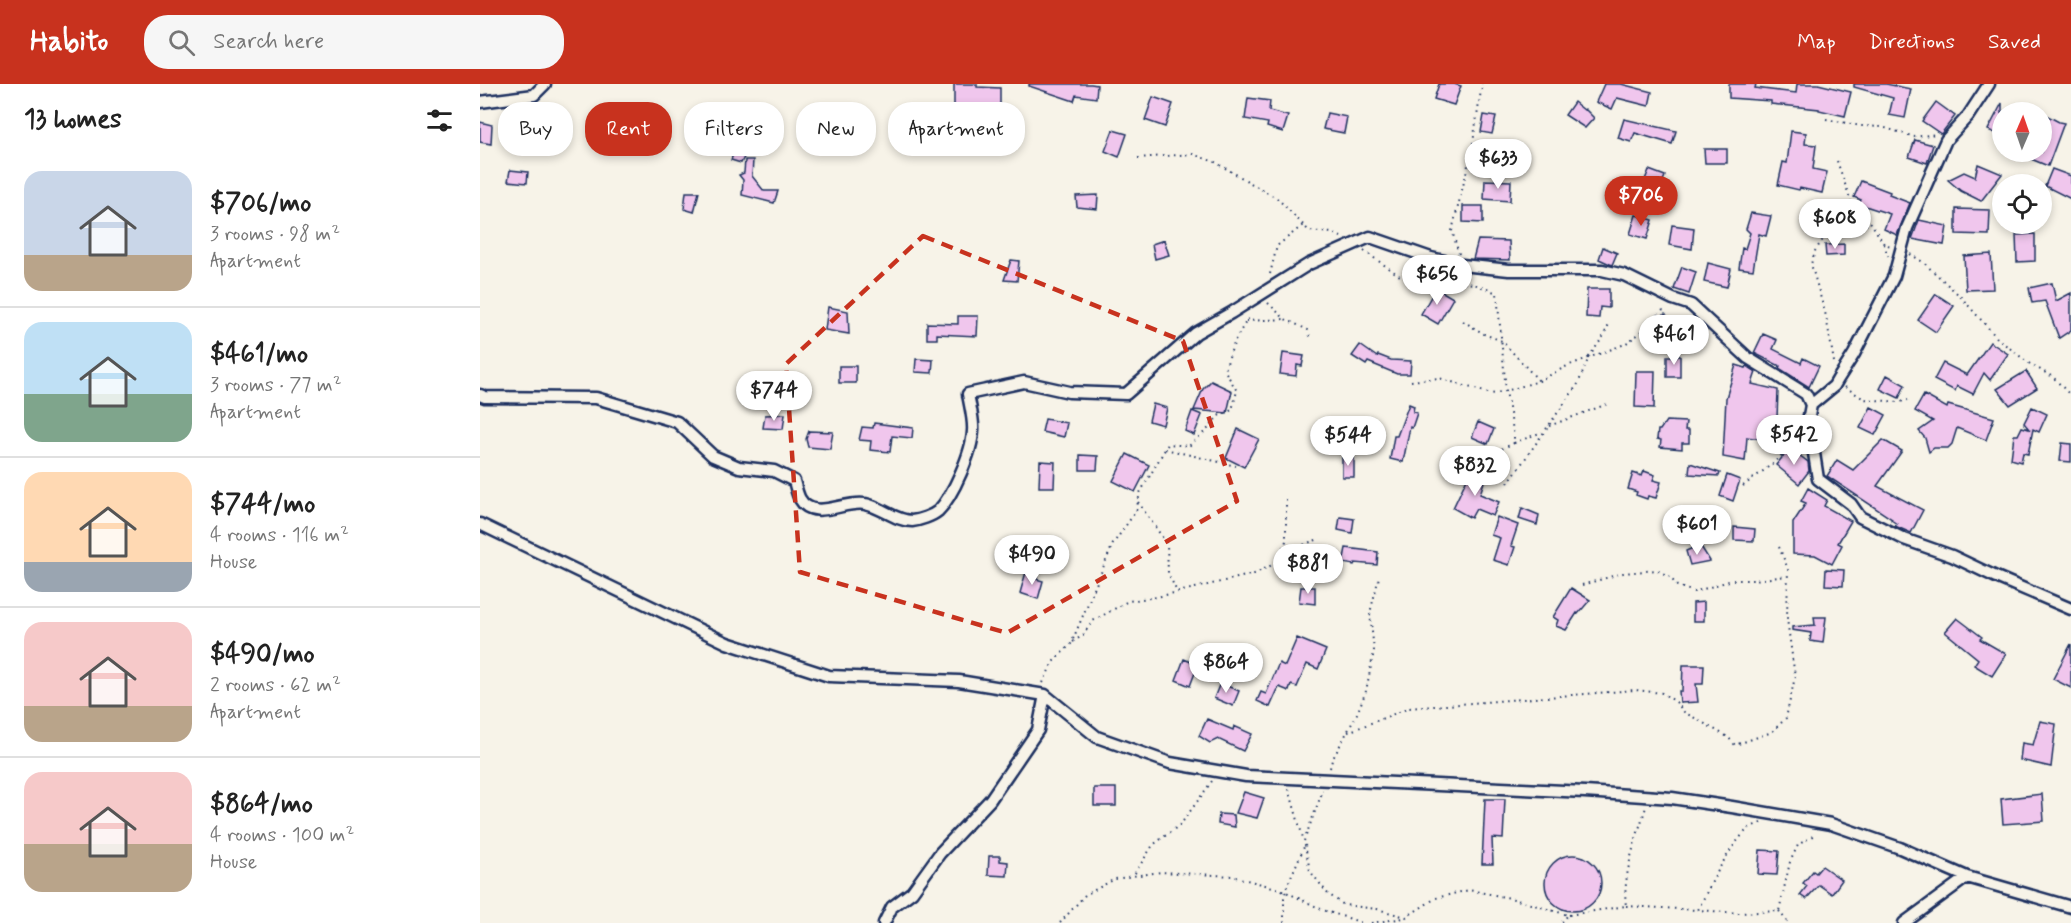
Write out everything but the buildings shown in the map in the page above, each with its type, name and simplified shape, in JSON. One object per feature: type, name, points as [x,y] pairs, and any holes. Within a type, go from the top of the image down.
[{"type":"street","points":[[480,102],[534,95],[545,84]]},
{"type":"street","points":[[1811,405],[1836,382],[1854,354],[1894,276],[1903,250],[1907,228],[1946,140],[1968,116],[1989,84]]},
{"type":"street","points":[[482,398],[596,398],[677,422],[713,456],[739,467],[774,471],[795,481],[800,499],[808,507],[818,510],[844,504],[864,503],[900,519],[914,521],[937,512],[953,489],[965,461],[974,431],[968,394],[1024,382],[1069,392],[1126,394],[1196,333],[1308,264],[1370,237],[1431,258],[1462,265],[1509,270],[1602,270],[1624,275],[1673,299],[1691,305],[1749,358],[1806,394],[1811,405],[1805,437],[1813,447],[1818,479],[1851,504],[1860,517],[1904,539],[1952,556],[2071,609]]},
{"type":"street","points":[[480,524],[727,643],[829,676],[959,681],[1045,695],[1097,737],[1170,763],[1246,776],[1660,797],[1831,824],[1900,848],[1967,877],[2071,907]]},
{"type":"street","points":[[884,923],[892,907],[912,892],[940,853],[990,800],[1038,730],[1045,695]]},
{"type":"street","points":[[1904,923],[1967,877]]},
{"type":"path","points":[[1462,265],[1452,231],[1472,149],[1482,84]]},
{"type":"path","points":[[1826,119],[1861,126],[1882,127],[1915,138],[1934,133],[1946,140]]},
{"type":"path","points":[[1138,158],[1192,154],[1215,162],[1278,199],[1309,231],[1333,233],[1354,244],[1400,276],[1474,284],[1497,293],[1506,392],[1514,443]]},
{"type":"path","points":[[1837,161],[1854,210],[1871,223],[1884,244],[1903,250],[1923,262],[1960,296],[1998,339],[2030,364],[2053,377],[2071,396]]},
{"type":"path","points":[[1871,223],[1824,238],[1815,251],[1811,264],[1826,316],[1836,382],[1864,399],[1899,402],[1908,400]]},
{"type":"path","points":[[1303,225],[1276,246],[1266,301],[1285,319],[1308,330],[1311,339]]},
{"type":"path","points":[[1411,381],[1439,378],[1491,394],[1506,392],[1539,381],[1589,357],[1625,344],[1643,331],[1673,299]]},
{"type":"path","points":[[1071,644],[1113,544],[1136,511],[1140,494],[1168,444],[1189,446],[1210,427],[1218,416],[1232,410],[1237,391],[1225,371],[1231,349],[1252,314]]},
{"type":"path","points":[[1246,321],[1285,319]]},
{"type":"path","points":[[1463,321],[1484,334],[1502,341],[1539,381]]},
{"type":"path","points":[[1508,483],[1578,384],[1589,357],[1610,322]]},
{"type":"path","points":[[1493,453],[1542,432],[1547,427],[1610,403]]},
{"type":"path","points":[[1743,486],[1767,469],[1798,436]]},
{"type":"path","points":[[1165,449],[1236,466]]},
{"type":"path","points":[[1276,563],[1286,541],[1286,497]]},
{"type":"path","points":[[1138,502],[1167,544],[1168,573],[1177,592]]},
{"type":"path","points":[[1045,695],[1042,682],[1053,662],[1083,635],[1093,621],[1128,602],[1254,574],[1305,544],[1319,539]]},
{"type":"path","points":[[1348,732],[1409,708],[1635,690],[1662,693],[1676,702],[1684,712],[1721,733],[1735,745],[1772,732],[1786,718],[1795,676],[1787,619],[1788,569],[1779,547]]},
{"type":"path","points":[[1582,585],[1623,573],[1657,570],[1670,577],[1677,586],[1694,592],[1732,580],[1788,576]]},
{"type":"path","points":[[1304,841],[1327,780],[1332,760],[1356,716],[1366,691],[1374,651],[1370,613],[1379,577]]},
{"type":"path","points":[[1133,876],[1153,845],[1181,824],[1219,771]]},
{"type":"path","points":[[1286,778],[1310,871],[1328,894],[1344,905],[1377,909],[1406,917]]},
{"type":"path","points":[[1626,906],[1624,895],[1646,806],[1660,797]]},
{"type":"path","points":[[1698,910],[1710,883],[1749,828],[1780,816]]},
{"type":"path","points":[[1788,923],[1779,911],[1790,862],[1798,845],[1831,824]]},
{"type":"path","points":[[1284,923],[1286,892],[1305,845]]},
{"type":"path","points":[[1060,923],[1085,895],[1115,879],[1161,872],[1232,876],[1286,892],[1323,910],[1363,923]]},
{"type":"path","points":[[1371,923],[1406,917],[1436,898],[1469,890],[1510,898],[1568,915],[1626,906],[1739,913],[1779,911]]},
{"type":"path","points":[[1561,923],[1568,915]]},
{"type":"highlighted area","points":[[923,236],[1183,341],[1237,501],[1007,633],[800,572],[786,364]]}]
